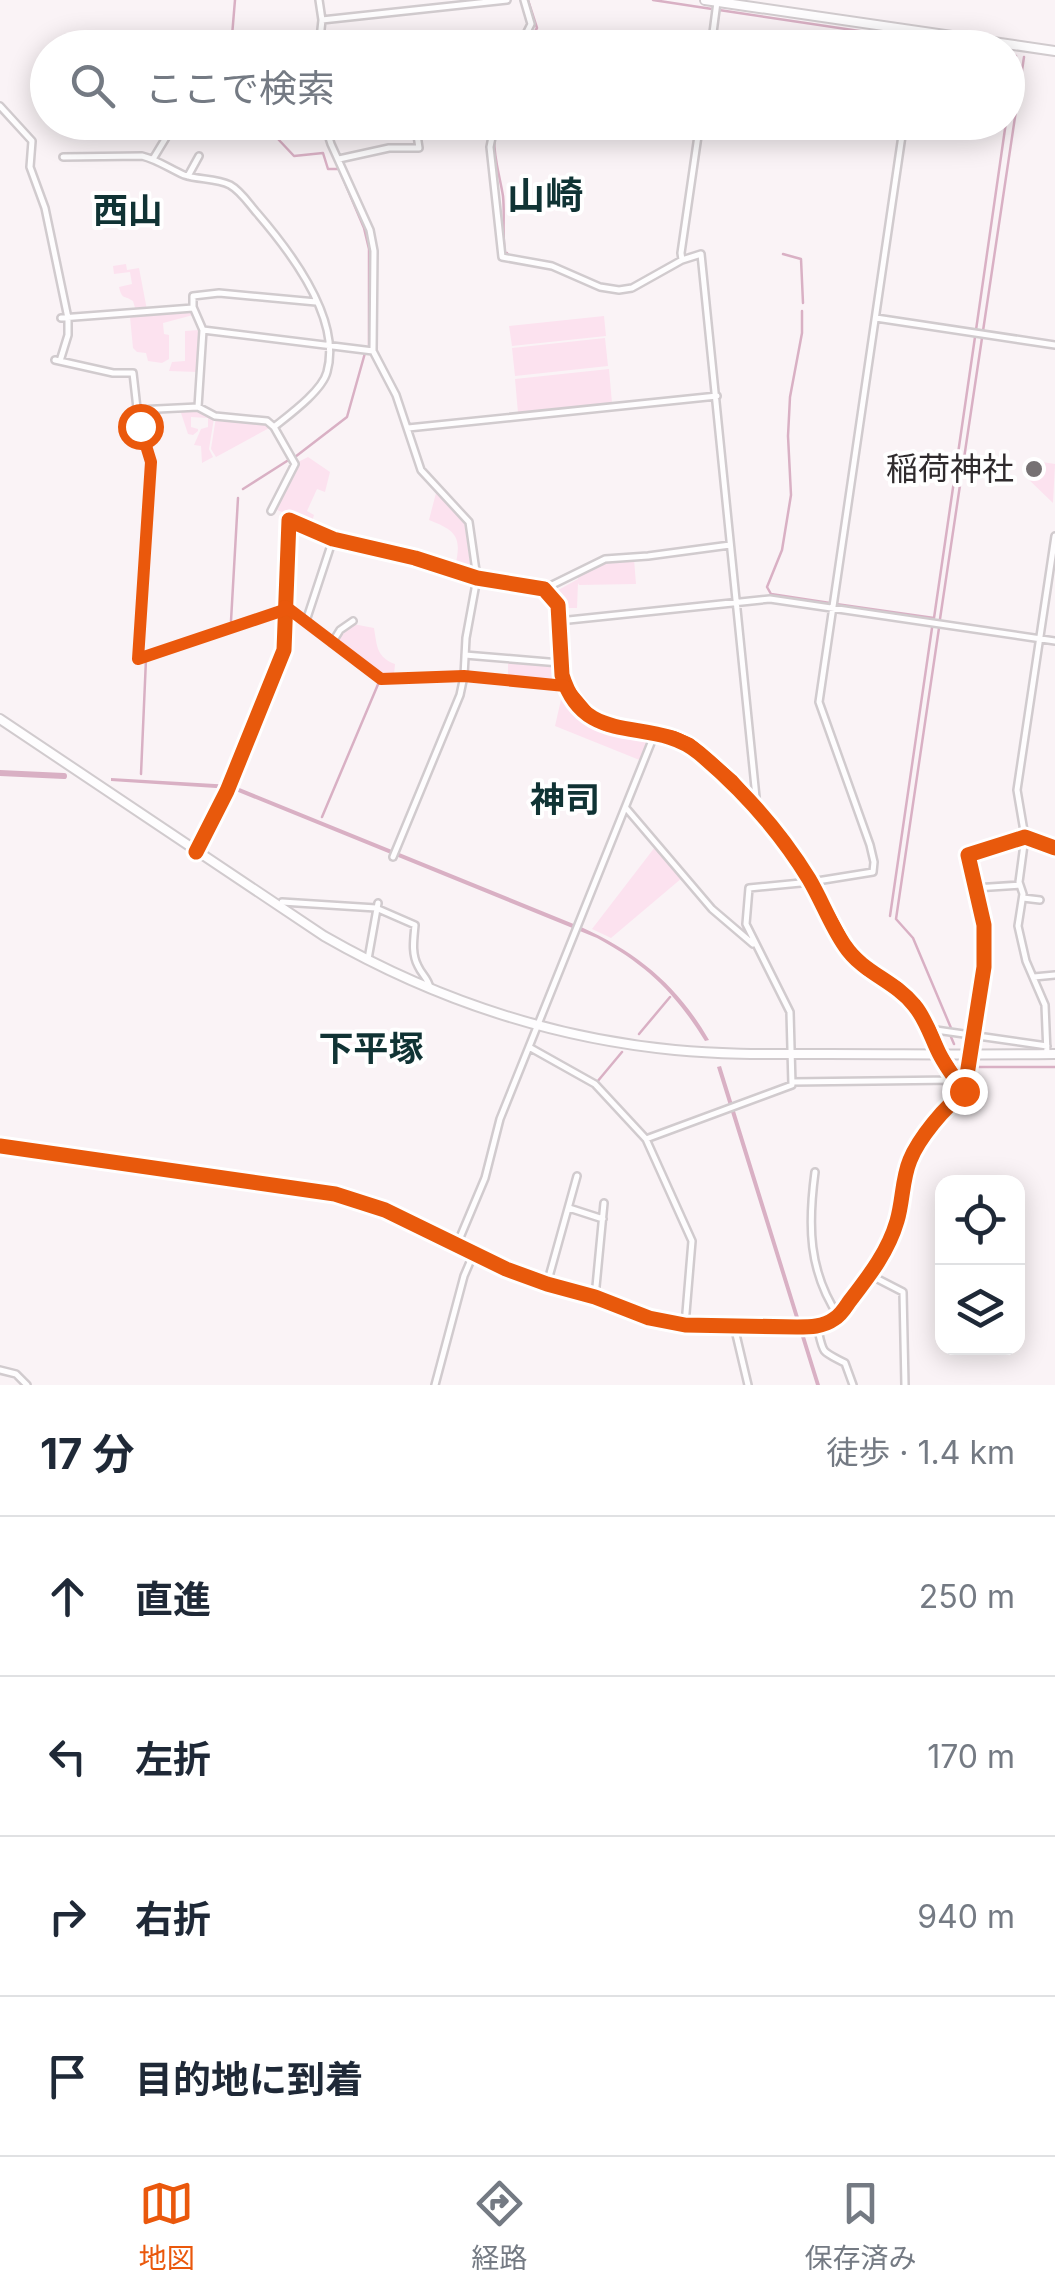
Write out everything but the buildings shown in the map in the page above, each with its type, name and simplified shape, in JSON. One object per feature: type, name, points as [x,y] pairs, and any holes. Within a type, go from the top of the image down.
[{"type":"street","points":[[319,0],[321,30]]},
{"type":"street","points":[[322,20],[507,0]]},
{"type":"street","points":[[524,0],[531,24],[528,30]]},
{"type":"street","points":[[705,0],[918,30]]},
{"type":"street","points":[[713,30],[717,2]]},
{"type":"street","points":[[1025,46],[1055,50]]},
{"type":"street","points":[[0,106],[30,139]]},
{"type":"street","points":[[31,140],[30,167],[45,208],[68,335],[58,360],[113,374],[133,373],[137,410],[151,462],[138,659],[285,608]]},
{"type":"street","points":[[154,159],[165,140]]},
{"type":"street","points":[[331,140],[370,230],[374,251],[374,351],[396,395],[421,470],[469,522],[476,578],[460,695],[394,853]]},
{"type":"street","points":[[338,160],[389,148],[419,148],[418,140]]},
{"type":"street","points":[[491,140],[502,258],[552,266],[600,287],[619,290],[641,284],[682,260],[702,254],[757,807]]},
{"type":"street","points":[[682,260],[697,140]]},
{"type":"street","points":[[646,1140],[792,1085],[790,1012],[746,924],[749,888],[872,872],[870,844],[818,702],[901,140]]},
{"type":"street","points":[[64,157],[128,155],[154,159],[188,176],[231,186],[272,231],[295,262],[326,322],[328,345],[327,372],[319,386],[274,427]]},
{"type":"street","points":[[188,176],[199,156]]},
{"type":"street","points":[[198,407],[203,330],[193,308],[193,296],[219,294],[316,302]]},
{"type":"street","points":[[64,318],[193,308]]},
{"type":"street","points":[[876,318],[1055,345]]},
{"type":"street","points":[[203,330],[374,351]]},
{"type":"street","points":[[408,428],[717,396]]},
{"type":"street","points":[[137,410],[198,407],[215,416],[267,421],[294,464],[271,511]]},
{"type":"street","points":[[196,852],[228,787],[284,650],[289,520],[332,538],[476,578],[544,589],[598,561],[730,545]]},
{"type":"street","points":[[1049,1052],[1045,1005],[1026,960],[1018,926],[1025,838],[1017,790],[1055,536]]},
{"type":"street","points":[[305,622],[332,538]]},
{"type":"street","points":[[544,589],[558,605],[560,663],[565,686],[592,718],[606,725],[674,737],[690,744],[732,780],[782,838],[846,947],[866,969],[898,988],[916,1007],[964,1091]]},
{"type":"street","points":[[559,621],[770,599],[1055,641]]},
{"type":"street","points":[[285,608],[381,679],[464,676],[565,686]]},
{"type":"street","points":[[332,643],[352,621]]},
{"type":"street","points":[[465,655],[560,663]]},
{"type":"street","points":[[0,720],[324,936],[368,961],[476,1007],[602,1040],[674,1050],[790,1054],[1049,1052]]},
{"type":"street","points":[[456,1247],[485,1178],[500,1119],[655,734]]},
{"type":"street","points":[[626,808],[712,909],[756,945]]},
{"type":"street","points":[[0,1146],[335,1194],[385,1210],[456,1247],[547,1284],[595,1296],[648,1318],[685,1325],[817,1326],[839,1317],[870,1276],[889,1244],[916,1146],[964,1091],[984,967],[984,926],[968,855],[1025,838],[1055,848]]},
{"type":"street","points":[[975,888],[1020,886]]},
{"type":"street","points":[[1022,898],[1040,900]]},
{"type":"street","points":[[282,902],[377,905],[414,924],[417,964],[430,988]]},
{"type":"street","points":[[368,961],[377,905]]},
{"type":"street","points":[[1034,977],[1055,975]]},
{"type":"street","points":[[929,1028],[1049,1052]]},
{"type":"street","points":[[528,1047],[595,1084],[646,1140],[692,1241],[685,1325]]},
{"type":"street","points":[[792,1082],[955,1080]]},
{"type":"street","points":[[815,1172],[811,1247],[825,1296],[839,1317]]},
{"type":"street","points":[[547,1284],[577,1176]]},
{"type":"street","points":[[595,1296],[604,1203]]},
{"type":"street","points":[[569,1208],[604,1219]]},
{"type":"street","points":[[435,1385],[473,1254]]},
{"type":"street","points":[[870,1276],[903,1292],[905,1385]]},
{"type":"street","points":[[734,1326],[748,1385]]},
{"type":"street","points":[[817,1326],[823,1349],[829,1357],[845,1362],[853,1385]]},
{"type":"street","points":[[0,1370],[16,1374],[27,1385]]},
{"type":"shaded area","points":[[126,264],[127,270],[139,268],[147,310],[136,311],[133,301],[121,294],[119,287],[132,284],[130,272],[114,274],[113,266]]},
{"type":"shaded area","points":[[191,309],[193,315],[163,323],[164,334],[169,335],[169,359],[162,363],[148,361],[146,353],[133,348],[130,317]]},
{"type":"shaded area","points":[[604,316],[606,336],[512,346],[509,326]]},
{"type":"shaded area","points":[[199,330],[198,372],[169,371],[172,362],[185,361],[185,331]]},
{"type":"shaded area","points":[[605,338],[608,366],[515,376],[512,348]]},
{"type":"shaded area","points":[[609,369],[612,403],[518,413],[515,379]]},
{"type":"shaded area","points":[[197,409],[214,418],[209,449],[213,457],[202,463],[201,446],[194,445],[201,429],[208,427],[208,418],[191,417],[191,427],[198,431],[188,434],[180,410]]},
{"type":"shaded area","points":[[216,417],[266,422],[271,427],[216,457],[211,449]]},
{"type":"shaded area","points":[[308,457],[330,472],[325,492],[317,489],[307,511],[314,515],[311,525],[275,509],[296,463]]},
{"type":"shaded area","points":[[1029,460],[1055,464],[1053,503],[1025,476]]},
{"type":"shaded area","points":[[436,493],[464,520],[471,570],[455,567],[455,536],[429,520]]},
{"type":"shaded area","points":[[634,559],[636,584],[578,583],[577,608],[561,608],[553,593],[578,579],[578,574],[598,563]]},
{"type":"shaded area","points":[[353,624],[374,628],[381,654],[395,664],[394,675],[380,674],[336,641]]},
{"type":"shaded area","points":[[508,662],[556,666],[558,681],[508,677]]},
{"type":"shaded area","points":[[563,691],[591,722],[648,736],[642,761],[555,726]]},
{"type":"shaded area","points":[[111,778],[232,785],[581,927],[621,948],[654,973],[684,1003],[709,1040],[705,1041],[659,982],[597,938],[231,789]]},
{"type":"shaded area","points":[[655,847],[682,878],[611,938],[592,929]]},
{"type":"shaded area","points":[[721,1066],[820,1385],[816,1385],[717,1067]]},
{"type":"waterway","points":[[232,30],[235,0]]},
{"type":"waterway","points":[[528,0],[536,30]]},
{"type":"waterway","points":[[653,0],[712,9]]},
{"type":"waterway","points":[[719,10],[853,30]]},
{"type":"waterway","points":[[279,140],[294,156],[323,153],[328,169],[339,169],[369,249],[369,346]]},
{"type":"waterway","points":[[494,140],[507,253]]},
{"type":"waterway","points":[[976,330],[1003,140]]},
{"type":"waterway","points":[[983,331],[1012,140]]},
{"type":"waterway","points":[[783,254],[801,259],[803,303]]},
{"type":"waterway","points":[[802,311],[802,333],[790,397],[791,495],[782,550],[767,587],[771,594],[830,603]]},
{"type":"waterway","points":[[836,604],[934,618],[975,337]]},
{"type":"waterway","points":[[940,619],[982,338]]},
{"type":"waterway","points":[[295,457],[347,417],[365,353]]},
{"type":"waterway","points":[[243,489],[287,461]]},
{"type":"waterway","points":[[231,621],[238,498]]},
{"type":"waterway","points":[[890,916],[932,628]]},
{"type":"waterway","points":[[939,628],[896,919],[913,938],[951,1028]]},
{"type":"waterway","points":[[141,774],[146,659],[220,634]]},
{"type":"waterway","points":[[322,817],[379,682],[355,665]]},
{"type":"waterway","points":[[0,773],[64,776]]},
{"type":"waterway","points":[[639,1034],[670,997]]},
{"type":"waterway","points":[[951,1037],[954,1044]]},
{"type":"waterway","points":[[597,1082],[622,1052]]},
{"type":"waterway","points":[[972,1067],[1055,1067]]},
{"type":"cycle path","points":[[196,852],[227,791],[284,650],[289,520],[333,539],[415,558],[477,578],[544,589],[558,605],[562,675],[573,699],[603,723],[681,742],[731,781],[773,827],[797,861],[852,955],[898,989],[918,1010],[964,1091]]},
{"type":"cycle path","points":[[0,1146],[335,1194],[385,1210],[506,1269],[649,1318],[685,1325],[821,1325],[841,1313],[877,1263],[897,1221],[905,1175],[914,1152],[941,1114],[964,1094],[984,967],[984,925],[968,855],[1025,837],[1055,848]]},
{"type":"place","name":"稲荷神社","points":[[1034,469]]},
{"type":"district","name":"山崎","points":[[545,196]]},
{"type":"district","name":"西山","points":[[128,211]]},
{"type":"district","name":"神司","points":[[565,800]]},
{"type":"district","name":"下平塚","points":[[371,1049]]},
{"type":"route","points":[[140,426],[151,462],[138,659],[284,610],[285,606],[381,679],[464,676],[565,686],[592,718],[606,725],[674,737],[690,744],[732,780],[782,838],[846,947],[866,969],[898,988],[916,1007],[964,1091]]}]
